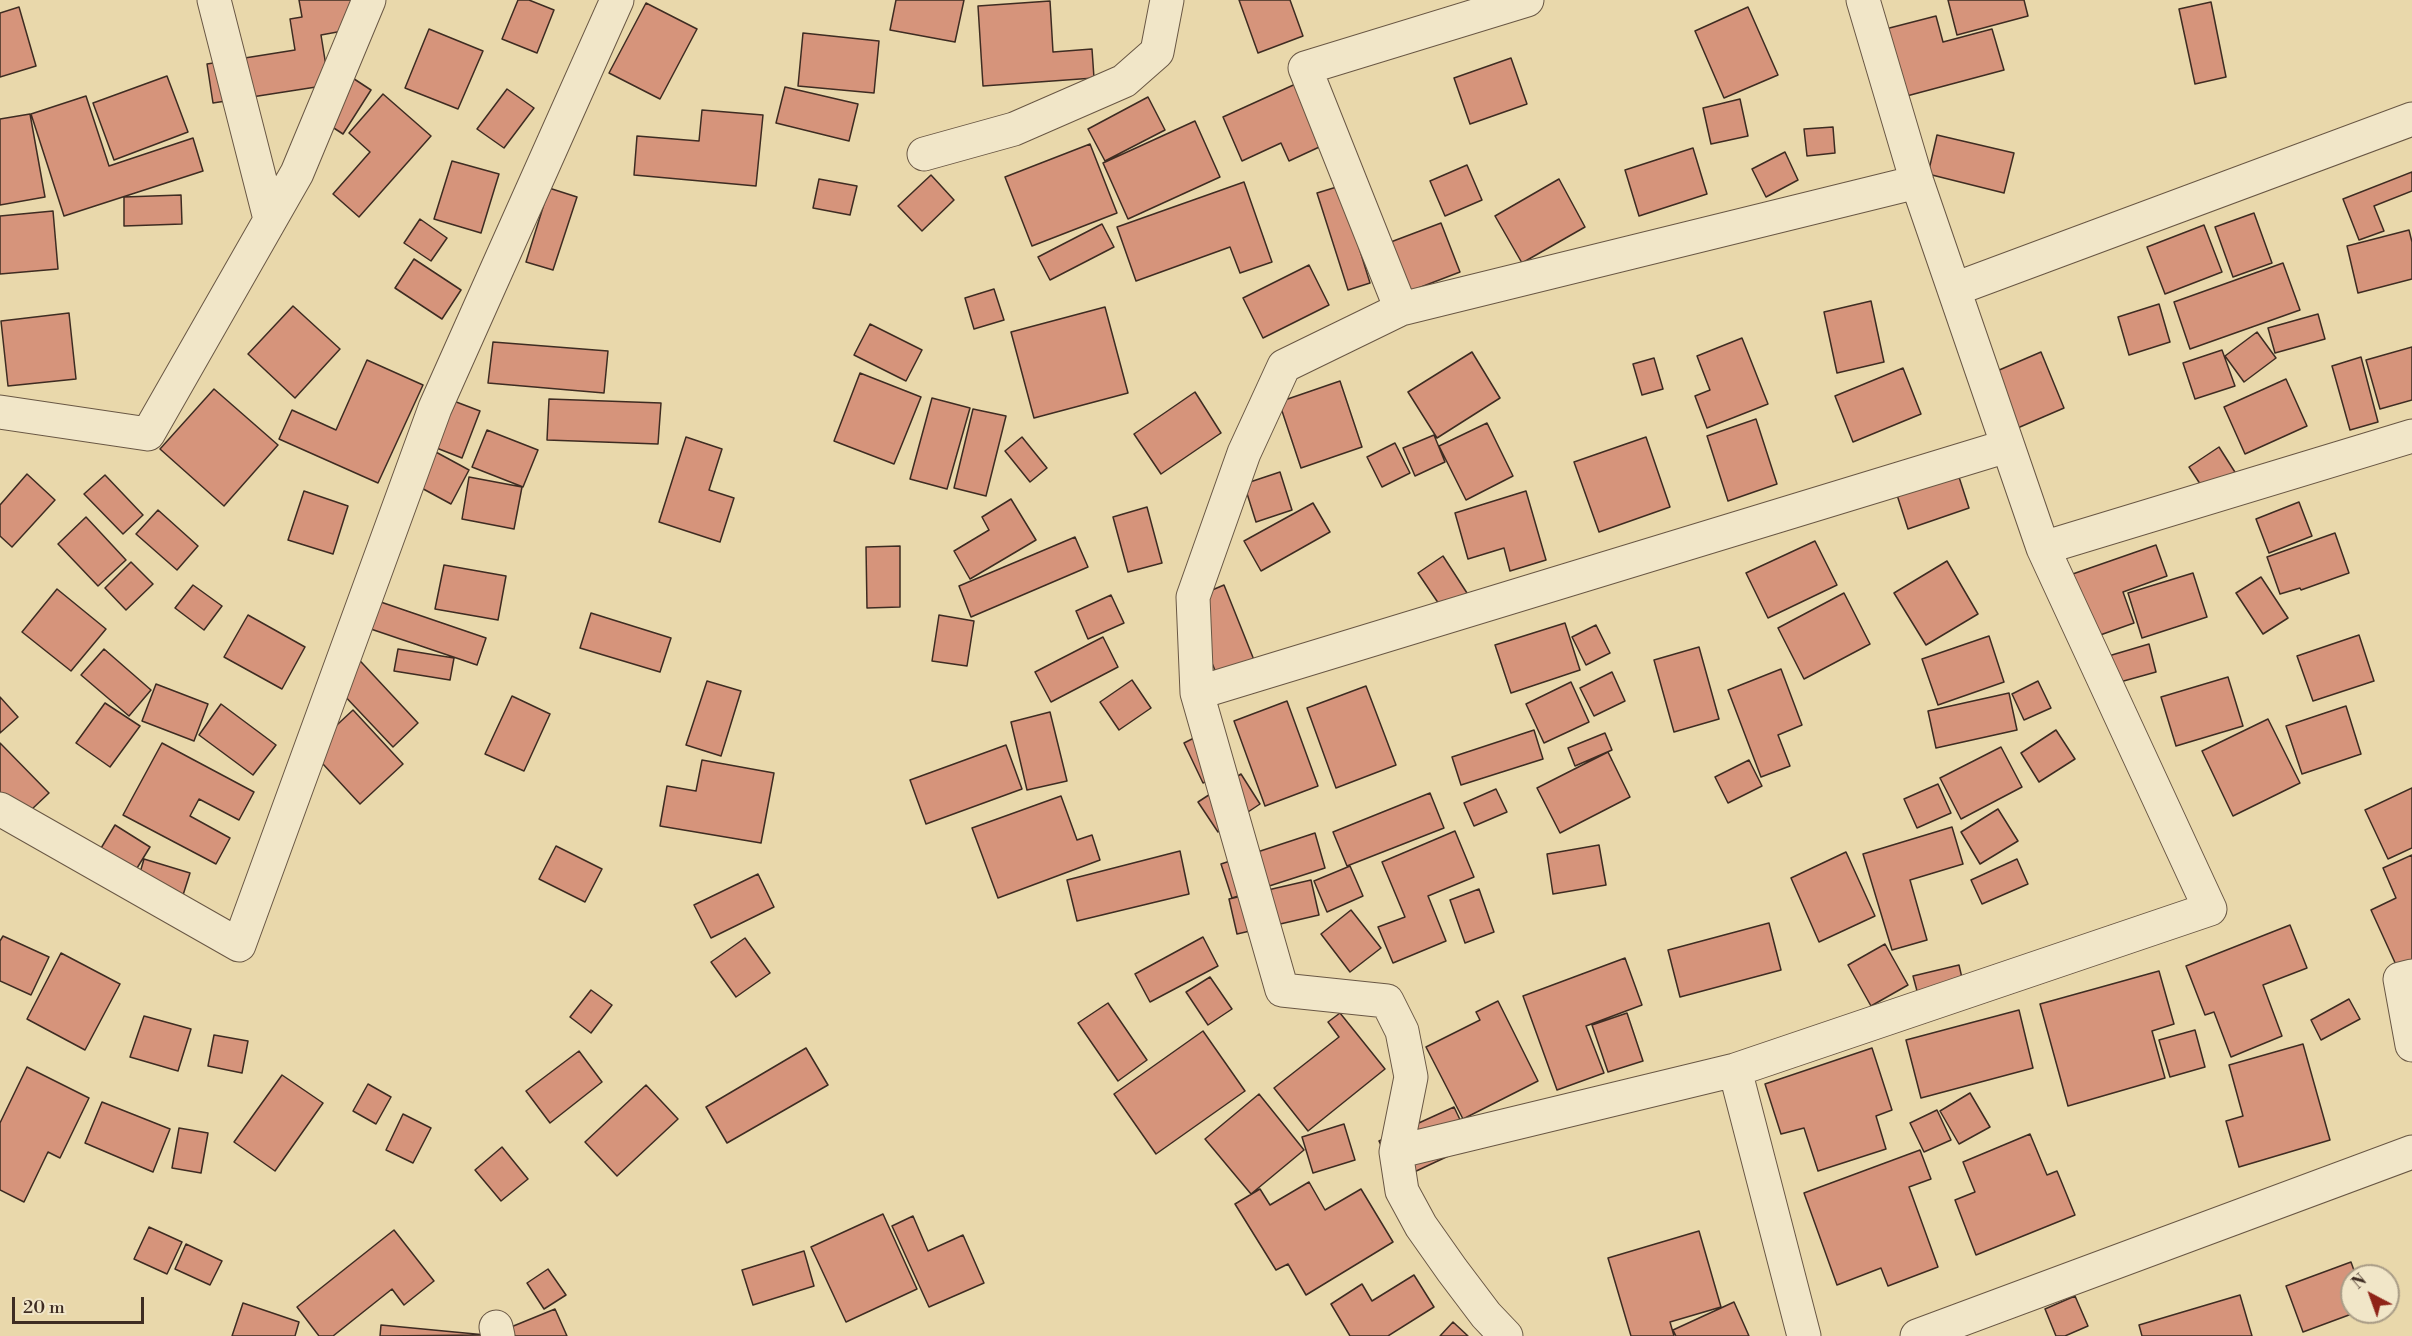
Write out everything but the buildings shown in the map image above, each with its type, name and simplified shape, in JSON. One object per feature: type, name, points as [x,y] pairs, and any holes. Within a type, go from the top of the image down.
[{"type":"street","points":[[214,0],[270,219]]},
{"type":"street","points":[[0,412],[148,434],[297,173],[369,0]]},
{"type":"street","points":[[0,809],[239,945],[435,408],[617,0]]},
{"type":"street","points":[[924,154],[1014,129],[1124,81],[1157,52],[1167,0]]},
{"type":"street","points":[[1401,309],[1305,69],[1527,0]]},
{"type":"street","points":[[1396,1152],[1736,1070],[2210,909],[2043,548],[1917,182],[1863,0]]},
{"type":"street","points":[[1955,289],[2412,119]]},
{"type":"street","points":[[1506,1336],[1486,1315],[1421,1226],[1402,1191],[1396,1152],[1411,1077],[1402,1032],[1387,1001],[1282,990],[1197,693],[1193,597],[1244,453],[1284,366],[1401,309],[1917,182]]},
{"type":"street","points":[[2043,548],[2412,436]]},
{"type":"street","points":[[1197,693],[2007,446]]},
{"type":"street","points":[[2412,976],[2400,979],[2412,1045]]},
{"type":"street","points":[[1736,1070],[1804,1336]]},
{"type":"street","points":[[1917,1336],[2412,1152]]}]
